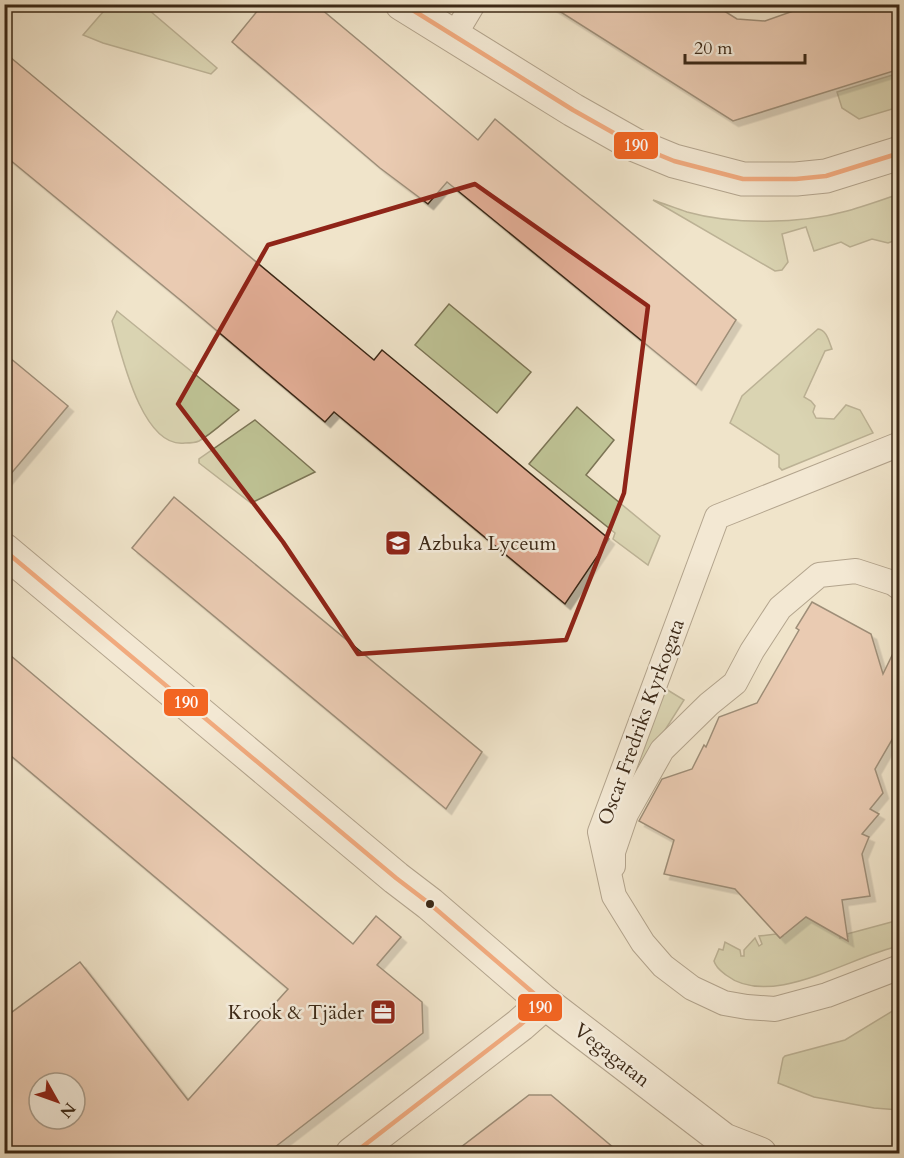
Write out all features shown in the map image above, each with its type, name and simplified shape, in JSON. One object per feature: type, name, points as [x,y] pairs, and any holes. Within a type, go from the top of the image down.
[{"type":"street","points":[[402,4],[573,110],[635,145],[674,161],[743,179],[796,179],[826,176],[900,153]]},
{"type":"street","name":"Vegagatan","points":[[4,550],[430,904],[545,1003],[723,1140],[760,1154]]},
{"type":"street","points":[[352,1154],[520,1025],[545,1003]]},
{"type":"lane","points":[[454,36],[473,4]]},
{"type":"lane","name":"Oscar Fredriks Kyrkogata","points":[[900,444],[717,517],[600,832],[614,896],[643,943],[663,966],[692,988],[723,1002],[774,1009],[827,995],[900,967]]},
{"type":"lane","points":[[614,896],[613,852],[626,814],[662,750],[709,704],[735,683],[752,651],[780,608],[819,575],[856,571],[893,583],[900,588]]},
{"type":"highlighted area","points":[[475,184],[648,306],[624,493],[566,640],[358,654],[283,542],[178,404],[268,245]]},
{"type":"green space","points":[[109,5],[143,5],[217,68],[211,74],[103,43],[83,35]]},
{"type":"green space","points":[[899,73],[899,107],[859,119],[842,108],[837,92]]},
{"type":"green space","points":[[899,194],[899,239],[888,243],[872,239],[850,247],[841,242],[814,251],[806,227],[782,234],[788,262],[782,270],[775,271],[653,200],[705,216],[767,221],[829,215]]},
{"type":"green space","points":[[449,304],[531,372],[497,413],[415,345]]},
{"type":"green space","points":[[117,311],[239,410],[196,442],[170,441],[157,431],[145,415],[136,396],[121,354],[112,321]]},
{"type":"green space","points":[[818,329],[826,334],[832,349],[825,351],[804,397],[815,406],[813,412],[816,418],[834,419],[846,405],[860,410],[873,433],[782,470],[779,467],[779,455],[730,423],[742,396]]},
{"type":"green space","points":[[577,407],[614,440],[586,475],[660,536],[648,565],[613,539],[615,533],[529,464]]},
{"type":"green space","points":[[255,420],[315,472],[251,503],[199,463],[199,459]]},
{"type":"green space","points":[[661,686],[684,700],[634,779],[624,780]]},
{"type":"green space","points":[[783,912],[835,922],[840,938],[899,920],[899,946],[811,977],[788,984],[765,987],[744,984],[726,975],[717,967],[714,961],[719,949],[723,950],[725,942],[740,950],[741,956],[744,956],[744,950],[755,938],[759,946],[762,944],[759,936],[776,934],[780,938],[783,936],[779,932]]},
{"type":"green space","points":[[899,1007],[899,1110],[874,1108],[814,1097],[778,1083],[785,1056],[845,1040]]},
{"type":"building","points":[[263,4],[315,4],[478,140],[495,119],[736,320],[696,385],[447,182],[428,204],[380,168],[232,42]]},
{"type":"building","points":[[548,4],[713,4],[737,19],[765,21],[813,4],[900,4],[900,69],[733,121]]},
{"type":"building","points":[[4,52],[374,360],[382,350],[609,539],[565,604],[334,412],[325,422],[4,155]]},
{"type":"building","points":[[4,353],[68,406],[4,482]]},
{"type":"building","points":[[174,497],[482,752],[446,809],[132,548]]},
{"type":"building","points":[[812,602],[871,634],[883,674],[900,639],[900,726],[875,769],[883,793],[870,809],[879,814],[862,834],[869,837],[862,854],[870,896],[842,900],[848,941],[806,917],[780,938],[735,889],[664,874],[674,840],[639,821],[662,779],[692,769],[704,745],[706,747],[719,717],[757,703],[799,630],[796,628]]},
{"type":"building","points":[[4,650],[353,944],[376,916],[401,937],[377,965],[422,1002],[423,1033],[266,1154],[4,1154],[4,1018],[80,962],[188,1100],[288,989],[4,750]]},
{"type":"building","points":[[529,1095],[551,1095],[621,1154],[452,1154]]},
{"type":"transit line","name":"190","points":[[403,4],[573,110],[635,145],[674,161],[743,179],[796,179],[826,176],[900,153]]},
{"type":"transit line","name":"190","points":[[4,550],[430,904],[545,1003],[520,1025],[353,1154]]},
{"type":"place","name":"Azbuka Lyceum","points":[[398,543]]},
{"type":"place","name":"Krook & Tjäder","points":[[383,1012]]}]
